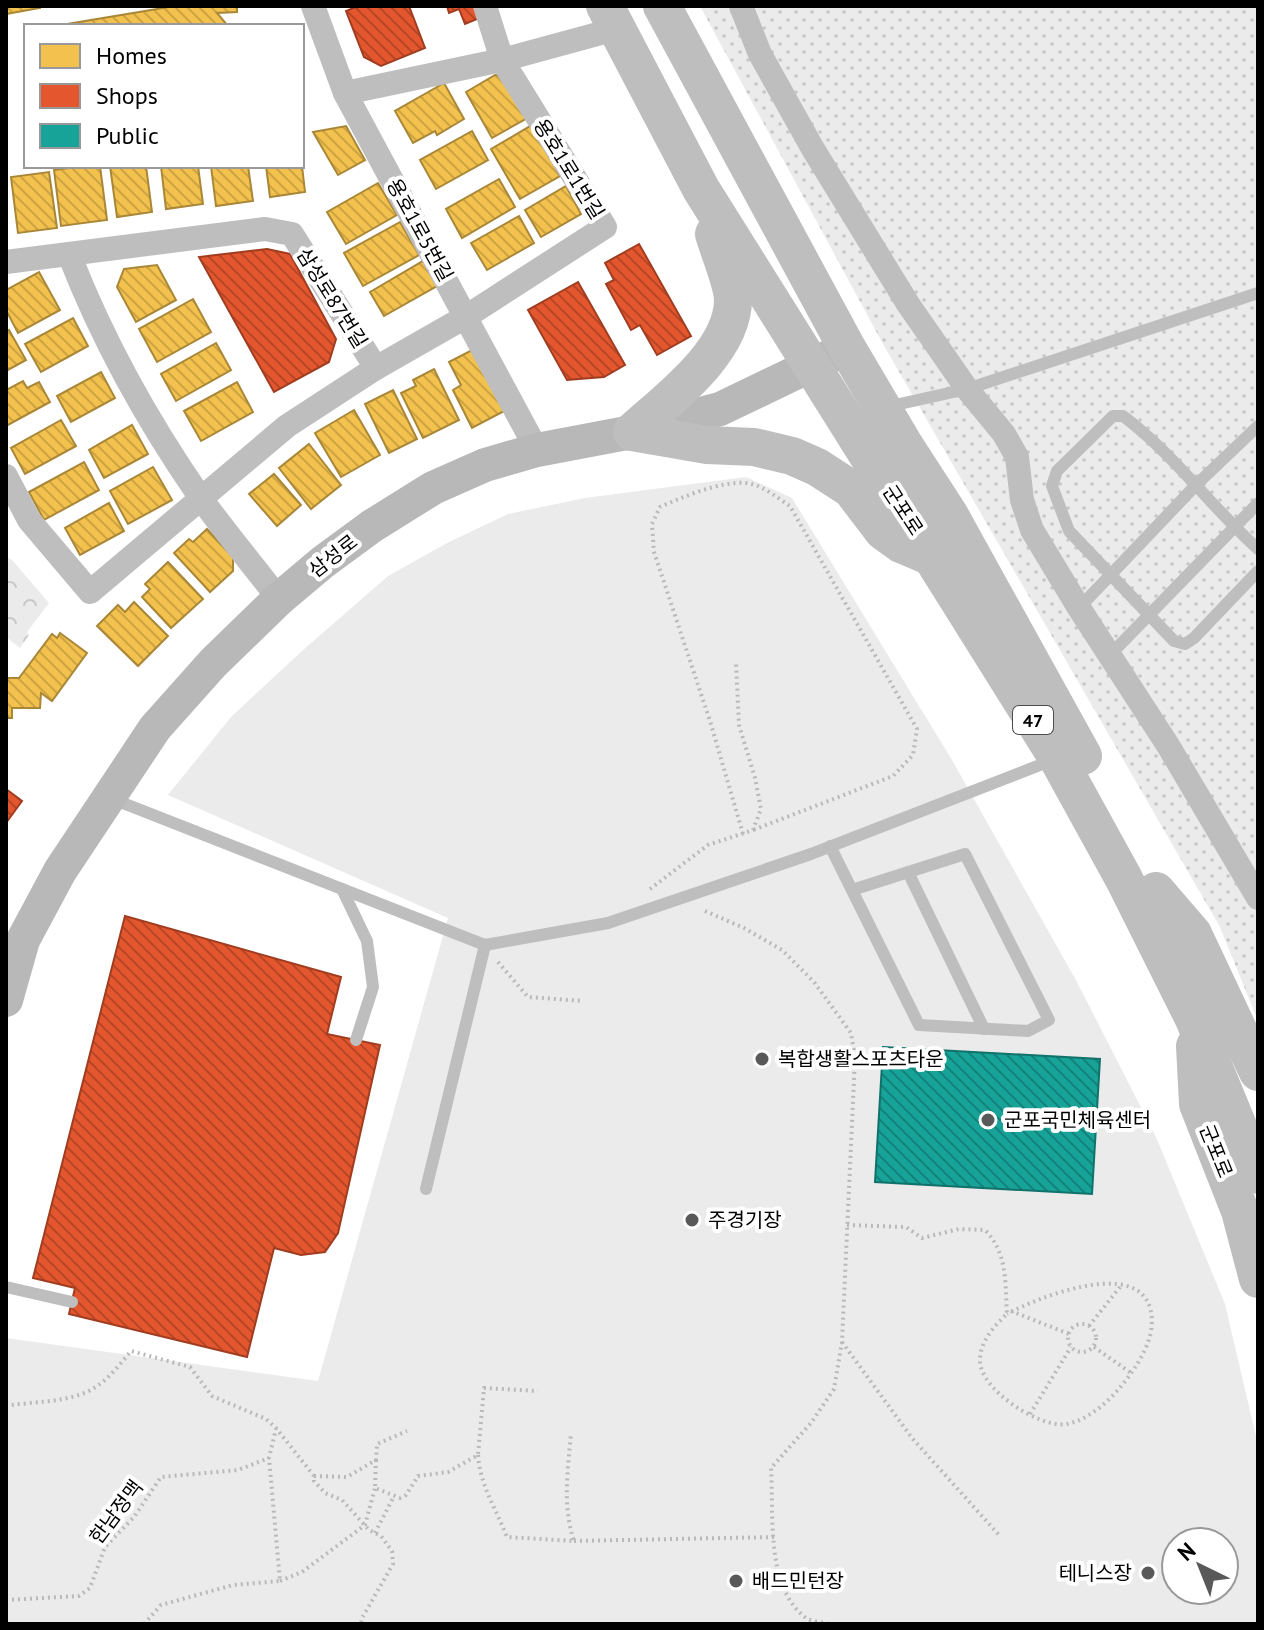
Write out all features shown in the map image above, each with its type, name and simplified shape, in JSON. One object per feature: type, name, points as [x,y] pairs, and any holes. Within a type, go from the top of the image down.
[{"type":"main road","name":"군포로","points":[[662,6],[847,348],[864,413],[934,558],[1058,759],[1124,879],[1194,1019],[1258,1175]]},
{"type":"main road","name":"군포로","points":[[611,18],[701,189],[811,367],[903,443],[949,514],[1047,687],[1156,891],[1240,1067],[1258,1118]]},
{"type":"main road","points":[[632,432],[704,365],[730,318],[733,299],[701,189]]},
{"type":"main road","points":[[632,432],[707,445],[754,447],[792,456],[851,489],[883,531],[901,544],[934,558]]},
{"type":"main road","points":[[953,590],[961,584],[966,587],[1022,676],[1047,687]]},
{"type":"main road","name":"군포로","points":[[1156,891],[1193,934],[1258,1072]]},
{"type":"main road","name":"군포로","points":[[1194,1019],[1198,1104],[1240,1211],[1258,1279]]},
{"type":"street","name":"용호1로5번길","points":[[313,6],[345,93],[537,450]]},
{"type":"street","name":"용호1로1번길","points":[[467,316],[605,227],[502,60],[485,6]]},
{"type":"street","points":[[741,6],[760,54],[813,149],[908,304],[967,389],[1004,434],[1017,457],[1026,517],[1079,608],[1255,886]]},
{"type":"street","points":[[345,93],[502,60],[611,18]]},
{"type":"street","name":"삼성로87번길","points":[[6,262],[265,229],[292,234],[376,368],[287,426],[90,592],[29,520],[6,476]]},
{"type":"street","points":[[69,254],[97,320],[148,414],[200,497],[279,599]]},
{"type":"street","points":[[376,368],[467,316]]},
{"type":"street","name":"삼성로","points":[[6,1000],[23,940],[60,871],[155,728],[213,663],[279,599],[372,526],[433,488],[485,465],[537,450],[632,432],[720,409],[847,348]]},
{"type":"lane","points":[[864,413],[967,389],[1258,293]]},
{"type":"lane","points":[[1258,549],[1233,527],[1197,484],[1123,416],[1113,416],[1057,471],[1052,486],[1069,531],[1174,641],[1185,644],[1258,571]]},
{"type":"lane","points":[[1079,608],[1197,484],[1258,426]]},
{"type":"lane","points":[[1109,656],[1258,503]]},
{"type":"lane","points":[[107,797],[485,945],[608,923],[830,846],[1058,759]]},
{"type":"lane","points":[[830,846],[919,1025],[1028,1031],[1049,1020],[965,854],[852,890]]},
{"type":"lane","points":[[908,872],[984,1029]]},
{"type":"lane","points":[[342,889],[367,941],[373,987],[356,1040]]},
{"type":"lane","points":[[426,1189],[485,945]]},
{"type":"lane","points":[[6,1287],[72,1302]]},
{"type":"path","points":[[608,923],[708,845],[743,834],[893,776],[913,755],[917,729],[790,506],[767,491],[746,483],[698,491],[660,507],[652,524],[654,552],[710,721],[743,834]]},
{"type":"path","points":[[736,663],[739,725],[761,809],[753,830]]},
{"type":"path","points":[[694,912],[708,910],[782,950],[814,982],[851,1033],[855,1057],[842,1342],[834,1389],[811,1423],[771,1468],[778,1578],[786,1598],[809,1620],[829,1624]]},
{"type":"path","points":[[485,945],[528,997],[583,1001]]},
{"type":"path","points":[[847,1225],[906,1227],[922,1238],[959,1229],[985,1230],[996,1242],[1002,1256],[1009,1313]]},
{"type":"path","points":[[1089,1326],[1121,1286]]},
{"type":"path","points":[[1121,1286],[1137,1290],[1144,1296],[1152,1315],[1150,1338],[1131,1373],[1110,1398],[1077,1420],[1051,1424],[997,1393],[984,1376],[979,1358],[986,1339],[1009,1313],[1061,1290],[1121,1286]]},
{"type":"path","points":[[1009,1313],[1069,1334]]},
{"type":"path","points":[[1069,1334],[1078,1325],[1089,1326],[1096,1335],[1093,1346],[1084,1352],[1071,1347]]},
{"type":"path","points":[[1030,1414],[1071,1347],[1069,1334]]},
{"type":"path","points":[[842,1342],[912,1438],[999,1535]]},
{"type":"path","points":[[1093,1346],[1131,1373]]},
{"type":"path","points":[[6,1406],[54,1400],[92,1390],[111,1375],[131,1351],[190,1367],[212,1396],[266,1419],[276,1428],[325,1493],[342,1500],[365,1525],[381,1536],[392,1551],[393,1564],[361,1624]]},
{"type":"path","points":[[538,1391],[484,1388],[478,1455],[480,1479],[507,1537],[574,1541],[775,1537]]},
{"type":"path","points":[[276,1428],[269,1458],[280,1581]]},
{"type":"path","points":[[144,1624],[161,1605],[233,1585],[280,1581],[302,1572],[365,1525],[375,1488],[377,1444],[407,1431]]},
{"type":"path","points":[[571,1433],[566,1491],[567,1520],[574,1541]]},
{"type":"path","points":[[375,1488],[400,1498],[406,1495],[418,1476],[448,1472],[478,1455]]},
{"type":"path","name":"한남정맥","points":[[6,1600],[79,1596],[90,1588],[105,1547],[134,1517],[161,1477],[238,1470],[269,1458]]},
{"type":"path","points":[[314,1476],[347,1477],[376,1460]]},
{"type":"path","points":[[375,1533],[394,1496]]},
{"type":"green space","points":[[700,6],[1258,6],[1258,1021],[1220,927],[883,344]]},
{"type":"green space","name":"복합생활스포츠타운","points":[[746,477],[792,498],[952,760],[1077,982],[1156,1137],[1225,1304],[1258,1445],[1258,1624],[6,1624],[6,1338],[318,1381],[448,918],[168,795],[231,717],[388,576],[508,514],[585,498]]},
{"type":"green space","points":[[6,557],[49,603],[27,632],[29,635],[20,648],[6,637]]},
{"type":"building: Homes","points":[[6,6],[40,6],[40,8],[6,14]]},
{"type":"building: Homes","points":[[175,6],[237,6],[237,12],[217,13],[226,24],[67,24]]},
{"type":"building: Homes","points":[[495,75],[507,77],[529,117],[492,138],[466,92]]},
{"type":"building: Homes","points":[[444,83],[464,119],[437,135],[435,131],[413,143],[395,111]]},
{"type":"building: Homes","points":[[532,125],[560,176],[520,199],[491,149]]},
{"type":"building: Homes","points":[[346,126],[365,160],[338,175],[313,132]]},
{"type":"building: Homes","points":[[472,131],[488,160],[436,189],[420,160]]},
{"type":"building: Homes","points":[[100,168],[107,220],[61,226],[54,170]]},
{"type":"building: Homes","points":[[110,168],[146,168],[152,212],[117,217]]},
{"type":"building: Homes","points":[[161,168],[198,168],[203,204],[166,209]]},
{"type":"building: Homes","points":[[211,168],[248,168],[253,201],[216,206]]},
{"type":"building: Homes","points":[[266,168],[302,168],[305,192],[270,197]]},
{"type":"building: Homes","points":[[49,172],[57,228],[18,233],[11,177]]},
{"type":"building: Homes","points":[[499,179],[515,207],[462,238],[446,209]]},
{"type":"building: Homes","points":[[378,183],[397,215],[346,244],[327,212]]},
{"type":"building: Homes","points":[[566,186],[581,214],[541,237],[525,210]]},
{"type":"building: Homes","points":[[519,216],[534,243],[487,270],[471,243]]},
{"type":"building: Homes","points":[[400,222],[419,255],[363,286],[344,253]]},
{"type":"building: Homes","points":[[423,261],[437,286],[384,316],[370,292]]},
{"type":"building: Homes","points":[[157,265],[176,300],[136,322],[117,287],[124,269]]},
{"type":"building: Homes","points":[[39,272],[60,310],[18,333],[6,310],[6,290]]},
{"type":"building: Homes","points":[[193,299],[211,332],[157,362],[139,329]]},
{"type":"building: Homes","points":[[73,318],[88,346],[41,372],[25,344]]},
{"type":"building: Homes","points":[[9,330],[26,360],[6,371],[6,332]]},
{"type":"building: Homes","points":[[216,343],[231,370],[176,401],[161,374]]},
{"type":"building: Homes","points":[[474,349],[506,410],[472,428],[453,390],[461,385],[449,362]]},
{"type":"building: Homes","points":[[434,369],[459,420],[423,438],[401,393],[416,386],[413,380]]},
{"type":"building: Homes","points":[[101,372],[115,398],[71,422],[57,396]]},
{"type":"building: Homes","points":[[23,381],[27,388],[39,382],[50,402],[6,426],[6,390]]},
{"type":"building: Homes","points":[[237,382],[253,412],[201,441],[184,411]]},
{"type":"building: Homes","points":[[393,390],[417,439],[389,453],[365,404]]},
{"type":"building: Homes","points":[[354,410],[380,455],[341,477],[315,433]]},
{"type":"building: Homes","points":[[61,420],[76,446],[25,474],[11,448]]},
{"type":"building: Homes","points":[[132,425],[148,454],[104,478],[89,450]]},
{"type":"building: Homes","points":[[309,444],[341,485],[311,509],[279,468]]},
{"type":"building: Homes","points":[[84,462],[99,490],[44,520],[29,492]]},
{"type":"building: Homes","points":[[153,467],[172,500],[128,524],[110,491]]},
{"type":"building: Homes","points":[[274,474],[301,505],[277,526],[249,494]]},
{"type":"building: Homes","points":[[109,503],[124,531],[80,555],[65,528]]},
{"type":"building: Homes","points":[[207,529],[233,557],[233,571],[210,592],[174,553],[189,539],[193,542]]},
{"type":"building: Homes","points":[[168,562],[203,599],[171,628],[142,597],[150,589],[145,584]]},
{"type":"building: Homes","points":[[134,602],[168,636],[138,666],[97,626],[118,605],[125,612]]},
{"type":"building: Homes","points":[[60,633],[87,653],[52,701],[41,693],[40,708],[12,708],[12,718],[6,718],[6,678],[19,678],[52,634],[57,638]]},
{"type":"building: Shops","points":[[358,6],[409,6],[425,48],[381,66],[364,57],[346,11]]},
{"type":"building: Shops","points":[[447,6],[478,6],[482,17],[465,24],[459,9],[449,13]]},
{"type":"building: Shops","points":[[639,244],[691,336],[657,355],[640,325],[631,330],[606,284],[614,280],[605,263]]},
{"type":"building: Shops","points":[[267,249],[290,254],[336,339],[329,362],[274,392],[199,257]]},
{"type":"building: Shops","points":[[578,282],[625,365],[604,377],[567,380],[528,310]]},
{"type":"building: Shops","points":[[6,789],[22,801],[6,823]]},
{"type":"building: Shops","points":[[125,916],[341,977],[327,1034],[380,1045],[338,1233],[325,1252],[301,1255],[274,1248],[247,1357],[69,1314],[75,1288],[33,1278]]},
{"type":"building: Public","name":"군포국민체육센터","points":[[883,1047],[1100,1059],[1092,1194],[875,1182]]},
{"type":"place","name":"복합생활스포츠타운","points":[[762,1059]]},
{"type":"place","name":"군포국민체육센터","points":[[988,1120]]},
{"type":"place","name":"주경기장","points":[[692,1220]]},
{"type":"place","name":"테니스장","points":[[1148,1573]]},
{"type":"place","name":"배드민턴장","points":[[736,1581]]}]
